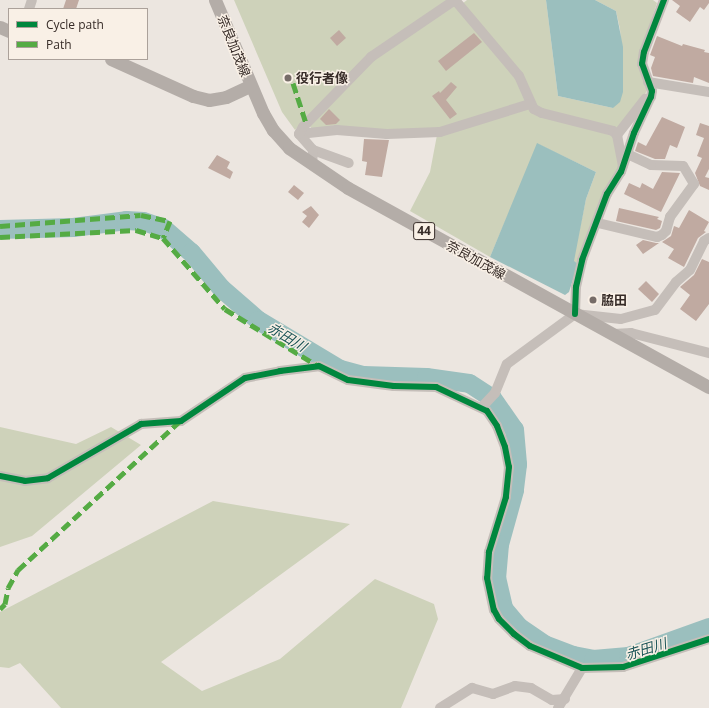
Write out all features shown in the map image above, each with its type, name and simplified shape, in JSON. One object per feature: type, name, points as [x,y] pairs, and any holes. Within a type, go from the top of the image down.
[{"type":"main road","name":"奈良加茂線","points":[[215,0],[250,86],[273,130],[289,148],[312,165],[471,258],[614,334],[709,388]]},
{"type":"main road","points":[[113,60],[193,96],[209,100],[226,97],[250,86]]},
{"type":"street","points":[[300,134],[303,127],[371,57],[455,0],[519,76],[530,104],[542,113],[610,129],[617,136],[623,165]]},
{"type":"street","points":[[575,314],[576,287],[582,260],[598,223],[607,194],[623,165],[650,86],[642,64],[644,52],[664,0]]},
{"type":"street","points":[[650,86],[709,92]]},
{"type":"street","points":[[617,136],[650,86]]},
{"type":"street","points":[[300,134],[337,130],[386,134],[440,132],[530,104]]},
{"type":"street","points":[[300,134],[313,150],[349,163]]},
{"type":"street","points":[[312,165],[313,150]]},
{"type":"street","points":[[598,223],[657,237],[662,235],[666,231],[670,217],[694,184],[682,166],[651,165],[627,154]]},
{"type":"street","points":[[482,407],[493,395],[507,364],[575,314],[621,319],[655,310],[690,270],[704,241],[709,238]]},
{"type":"street","points":[[614,334],[631,333],[709,353]]},
{"type":"street","points":[[0,476],[25,481],[48,478],[141,424],[181,421],[245,378],[280,371],[319,366],[348,380],[394,386],[436,387],[482,407],[497,426],[506,447],[509,467],[506,497],[487,565],[489,592],[494,610],[506,627],[530,646],[582,668],[623,667],[709,639]]},
{"type":"street","points":[[558,708],[565,699],[582,668]]},
{"type":"street","points":[[440,708],[472,688],[493,694],[515,686],[531,688],[552,700],[565,699]]},
{"type":"green space","points":[[234,0],[452,0],[370,56],[295,130],[282,112]]},
{"type":"green space","points":[[467,0],[546,0],[558,96],[613,108],[623,68],[620,29],[616,11],[595,0],[653,0],[657,3],[642,48],[647,90],[642,101],[618,131],[539,109],[462,4]]},
{"type":"green space","points":[[455,4],[516,78],[528,104],[437,130],[312,129],[309,125],[373,59]]},
{"type":"green space","points":[[530,107],[612,133],[620,164],[578,264],[573,261],[586,199],[596,172],[538,144],[490,257],[410,211],[430,172],[437,135]]},
{"type":"green space","points":[[0,427],[76,444],[111,427],[141,445],[32,536],[0,547]]},
{"type":"green space","points":[[213,501],[350,524],[161,662],[202,691],[280,659],[375,579],[434,604],[438,619],[401,708],[61,708],[20,663],[9,668],[0,667],[0,612]]},
{"type":"water","points":[[546,0],[595,0],[616,11],[623,47],[623,92],[620,102],[613,108],[558,96]]},
{"type":"water","points":[[537,143],[596,172],[586,199],[574,261],[578,264],[569,292],[565,295],[490,257]]},
{"type":"building","points":[[66,0],[79,0],[76,8],[63,8]]},
{"type":"building","points":[[672,0],[709,0],[709,3],[704,10],[700,7],[690,22],[676,12],[680,6]]},
{"type":"building","points":[[339,30],[346,38],[337,46],[330,38]]},
{"type":"building","points":[[474,33],[482,42],[446,71],[438,61]]},
{"type":"building","points":[[657,36],[682,46],[683,44],[705,50],[704,52],[709,53],[709,83],[694,77],[693,83],[653,76],[651,68],[655,57],[650,55]]},
{"type":"building","points":[[451,82],[457,87],[446,100],[457,114],[450,119],[432,96],[439,91],[440,93]]},
{"type":"building","points":[[329,109],[340,120],[336,124],[326,125],[320,119]]},
{"type":"building","points":[[662,117],[685,127],[677,148],[670,145],[665,159],[655,159],[635,151],[638,142],[646,146]]},
{"type":"building","points":[[700,123],[709,126],[709,169],[705,177],[709,178],[709,190],[700,186],[695,173],[702,158],[697,156],[704,138],[696,135]]},
{"type":"building","points":[[364,139],[389,140],[382,177],[365,175],[367,162],[362,161]]},
{"type":"building","points":[[217,155],[230,162],[227,168],[233,172],[230,179],[208,168]]},
{"type":"building","points":[[662,172],[680,173],[661,212],[624,194],[629,183],[640,188],[642,183],[653,189]]},
{"type":"building","points":[[294,185],[304,193],[298,200],[288,192]]},
{"type":"building","points":[[311,206],[319,215],[309,228],[302,222],[307,216],[302,212]]},
{"type":"building","points":[[619,208],[659,217],[657,219],[662,221],[660,228],[656,230],[616,221]]},
{"type":"building","points":[[689,210],[709,222],[704,231],[706,232],[698,238],[684,267],[668,258],[674,249],[662,242],[671,236],[674,226],[679,228]]},
{"type":"building","points":[[643,240],[659,243],[643,254],[636,245]]},
{"type":"building","points":[[702,259],[709,262],[709,304],[696,321],[680,309],[690,295],[680,287],[694,275]]},
{"type":"building","points":[[646,281],[659,294],[652,302],[638,289]]},
{"type":"waterway","name":"赤田川","points":[[0,229],[73,227],[126,220],[143,221],[163,228],[191,252],[221,288],[258,320],[340,369],[363,375],[426,377],[469,383],[492,398],[514,429],[517,464],[514,490],[499,544],[496,577],[503,608],[519,627],[544,644],[573,655],[593,659],[628,656],[709,627]]},
{"type":"marked path","points":[[293,83],[306,123]]},
{"type":"marked path","points":[[0,226],[141,215],[170,221],[163,238]]},
{"type":"marked path","points":[[0,237],[136,230],[163,238],[225,309],[318,366]]},
{"type":"marked path","points":[[0,609],[5,604],[8,588],[18,570],[179,422]]},
{"type":"cycle path","points":[[575,314],[576,287],[582,260],[607,194],[621,172],[634,133],[651,97],[652,91],[642,64],[644,52],[664,0]]},
{"type":"cycle path","points":[[0,476],[25,481],[48,478],[141,424],[181,421],[245,378],[280,371],[319,366],[348,380],[394,386],[436,387],[487,411],[497,426],[505,447],[509,467],[506,497],[489,552],[487,578],[494,610],[499,619],[514,634],[530,646],[582,668],[623,667],[709,639]]},
{"type":"place","name":"役行者像","points":[[288,78]]},
{"type":"place","name":"脇田","points":[[593,300]]}]
